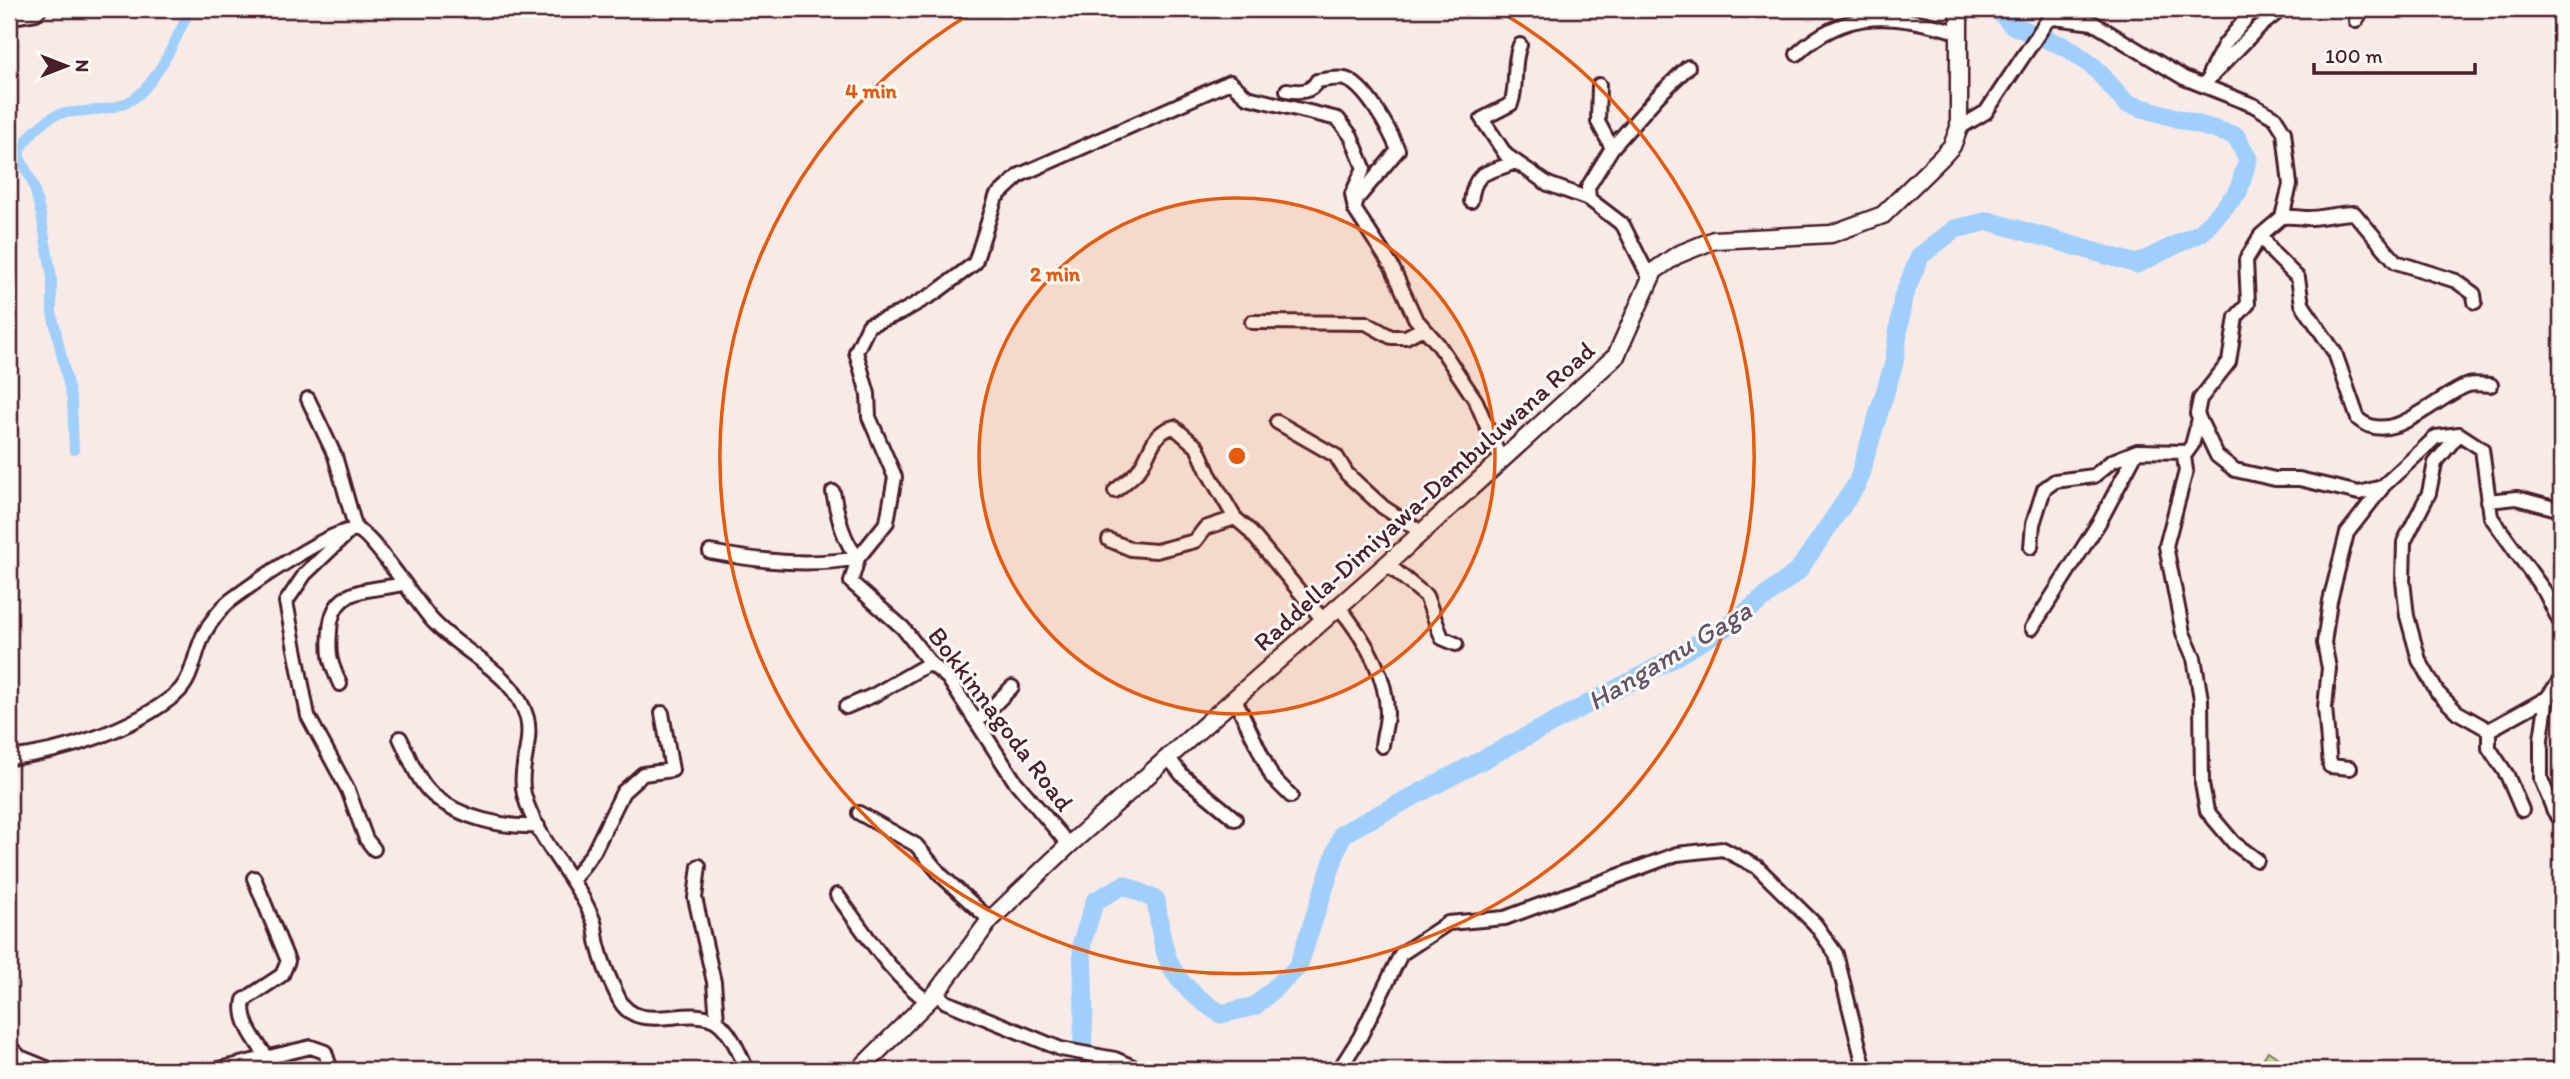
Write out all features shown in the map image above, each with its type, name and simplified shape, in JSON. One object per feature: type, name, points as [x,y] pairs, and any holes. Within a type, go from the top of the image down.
[{"type":"street","points":[[13,9],[18,16],[36,13],[40,9]]},
{"type":"street","name":"Raddella-Dimiyawa-Dambuluwana Road","points":[[859,1070],[932,998],[990,920],[1069,845],[1387,564],[1616,356],[1654,271],[1676,255],[1714,240],[1832,234],[1883,215],[1947,152],[1959,128],[1959,9]]},
{"type":"street","points":[[2203,85],[2225,44],[2254,9]]},
{"type":"street","points":[[2203,85],[2258,28],[2282,9]]},
{"type":"street","points":[[2356,21],[2363,9]]},
{"type":"street","points":[[1959,128],[1986,112],[2047,21],[2054,18],[2093,23],[2184,78],[2253,105],[2275,118],[2284,132],[2290,185],[2282,217]]},
{"type":"street","points":[[1797,54],[1812,40],[1851,19],[1906,19],[1957,32]]},
{"type":"street","points":[[1520,46],[1511,104],[1482,119],[1506,155],[1515,162],[1548,184],[1588,199],[1623,225],[1650,279]]},
{"type":"street","points":[[1588,199],[1588,187],[1612,148],[1688,67]]},
{"type":"street","points":[[1287,90],[1301,92],[1314,86],[1317,81],[1345,79],[1361,90],[1390,130],[1398,150],[1357,199],[1355,210]]},
{"type":"street","points":[[710,552],[761,561],[831,563],[858,558],[887,522],[895,477],[869,417],[868,394],[856,352],[869,325],[924,299],[975,263],[996,197],[1020,175],[1230,82],[1247,97],[1338,119],[1351,136],[1364,169],[1352,194],[1355,210],[1392,267],[1415,318],[1438,344],[1476,401],[1501,460]]},
{"type":"street","points":[[1599,85],[1598,122],[1612,148]]},
{"type":"street","points":[[1471,201],[1475,180],[1481,174],[1515,162]]},
{"type":"street","points":[[2382,487],[2359,493],[2299,479],[2275,479],[2235,470],[2217,456],[2197,414],[2200,399],[2229,362],[2236,317],[2248,304],[2246,260],[2261,235],[2282,217],[2354,214],[2396,262],[2456,281],[2474,295],[2475,302]]},
{"type":"street","points":[[2261,235],[2273,253],[2298,278],[2302,304],[2335,353],[2358,419],[2366,426],[2375,429],[2406,421],[2470,384],[2491,385]]},
{"type":"street","points":[[1252,322],[1366,323],[1391,337],[1406,337],[1423,328]]},
{"type":"street","points":[[308,399],[335,456],[353,531]]},
{"type":"street","points":[[2199,419],[2184,456],[2186,471],[2166,546],[2183,633],[2194,658],[2201,699],[2202,784],[2207,811],[2234,843],[2257,860]]},
{"type":"street","points":[[1277,422],[1336,456],[1347,474],[1383,507],[1422,532]]},
{"type":"street","points":[[1115,491],[1138,471],[1156,437],[1163,430],[1174,427],[1197,447],[1209,474],[1235,518],[1248,529],[1323,620]]},
{"type":"street","points":[[2459,434],[2435,463],[2429,493],[2404,542],[2403,581],[2407,616],[2419,660],[2437,692],[2457,712],[2489,730]]},
{"type":"street","points":[[2350,768],[2330,766],[2325,707],[2329,668],[2326,633],[2330,601],[2347,533],[2382,487],[2437,437],[2459,434],[2482,449],[2491,516],[2545,592],[2561,624]]},
{"type":"street","points":[[2031,547],[2033,524],[2044,489],[2055,481],[2094,476],[2112,461],[2137,451],[2187,452]]},
{"type":"street","points":[[2032,628],[2100,521],[2137,451]]},
{"type":"street","points":[[833,492],[840,525],[849,547],[858,558]]},
{"type":"street","points":[[2488,501],[2517,498],[2561,510]]},
{"type":"street","points":[[1109,540],[1131,549],[1156,551],[1195,541],[1205,528],[1235,518]]},
{"type":"street","points":[[353,531],[305,574],[286,602],[309,716],[348,790],[366,839],[374,849]]},
{"type":"street","points":[[9,758],[52,750],[106,733],[152,711],[179,692],[192,669],[205,632],[228,602],[292,558],[353,531],[366,534],[434,622],[506,681],[527,719],[524,792],[538,826],[594,923],[598,947],[620,1003],[635,1013],[658,1019],[696,1016],[717,1021]]},
{"type":"street","name":"Bokkinnagoda Road","points":[[858,558],[852,582],[903,628],[930,663],[948,678],[1014,780],[1069,845]]},
{"type":"street","points":[[1387,564],[1426,596],[1442,638],[1456,644]]},
{"type":"street","points":[[340,684],[328,659],[331,614],[336,604],[347,596],[403,584]]},
{"type":"street","points":[[1338,606],[1362,635],[1377,667],[1387,712],[1382,746]]},
{"type":"street","points":[[846,707],[874,695],[930,663]]},
{"type":"street","points":[[2489,730],[2547,698],[2561,679]]},
{"type":"street","points":[[978,721],[1012,687]]},
{"type":"street","points":[[2547,698],[2541,739],[2541,779],[2561,820]]},
{"type":"street","points":[[1235,699],[1272,777],[1291,796]]},
{"type":"street","points":[[572,881],[594,851],[623,792],[643,774],[672,770],[662,713]]},
{"type":"street","points":[[2489,730],[2489,748],[2507,775],[2522,810]]},
{"type":"street","points":[[400,738],[420,778],[433,795],[464,812],[513,827],[538,826]]},
{"type":"street","points":[[1167,756],[1182,775],[1235,819]]},
{"type":"street","points":[[859,813],[916,845],[942,876],[990,920]]},
{"type":"street","points":[[1339,1070],[1360,1037],[1401,954],[1448,923],[1505,918],[1677,854],[1723,849],[1757,867],[1815,924],[1836,954],[1865,1070]]},
{"type":"street","points":[[699,866],[695,898],[714,982],[717,1021],[737,1048],[747,1070]]},
{"type":"street","points":[[254,878],[288,961],[282,975],[244,1000],[242,1008],[248,1029],[268,1059]]},
{"type":"street","points":[[837,895],[910,989],[1061,1049],[1115,1059],[1140,1070]]},
{"type":"street","points":[[9,1046],[20,1057],[52,1070]]},
{"type":"street","points":[[215,1070],[311,1047],[325,1052],[331,1070]]},
{"type":"street","points":[[1187,1070],[1198,1070]]},
{"type":"green space","points":[[2268,1051],[2296,1070],[2256,1070]]},
{"type":"waterway","points":[[74,450],[72,402],[52,313],[52,277],[41,215],[33,184],[19,155],[29,137],[53,116],[111,108],[138,95],[165,60],[190,9]]},
{"type":"waterway","name":"Hangamu Gaga","points":[[1081,1070],[1084,1013],[1082,942],[1095,901],[1124,885],[1156,900],[1166,954],[1171,967],[1189,990],[1221,1014],[1255,1006],[1298,967],[1342,834],[1645,674],[1728,626],[1798,571],[1857,484],[1894,363],[1903,297],[1920,256],[1955,229],[1989,221],[2137,264],[2202,232],[2238,192],[2248,159],[2236,136],[2126,103],[2095,68],[2068,48],[2012,25],[1997,9]]}]
